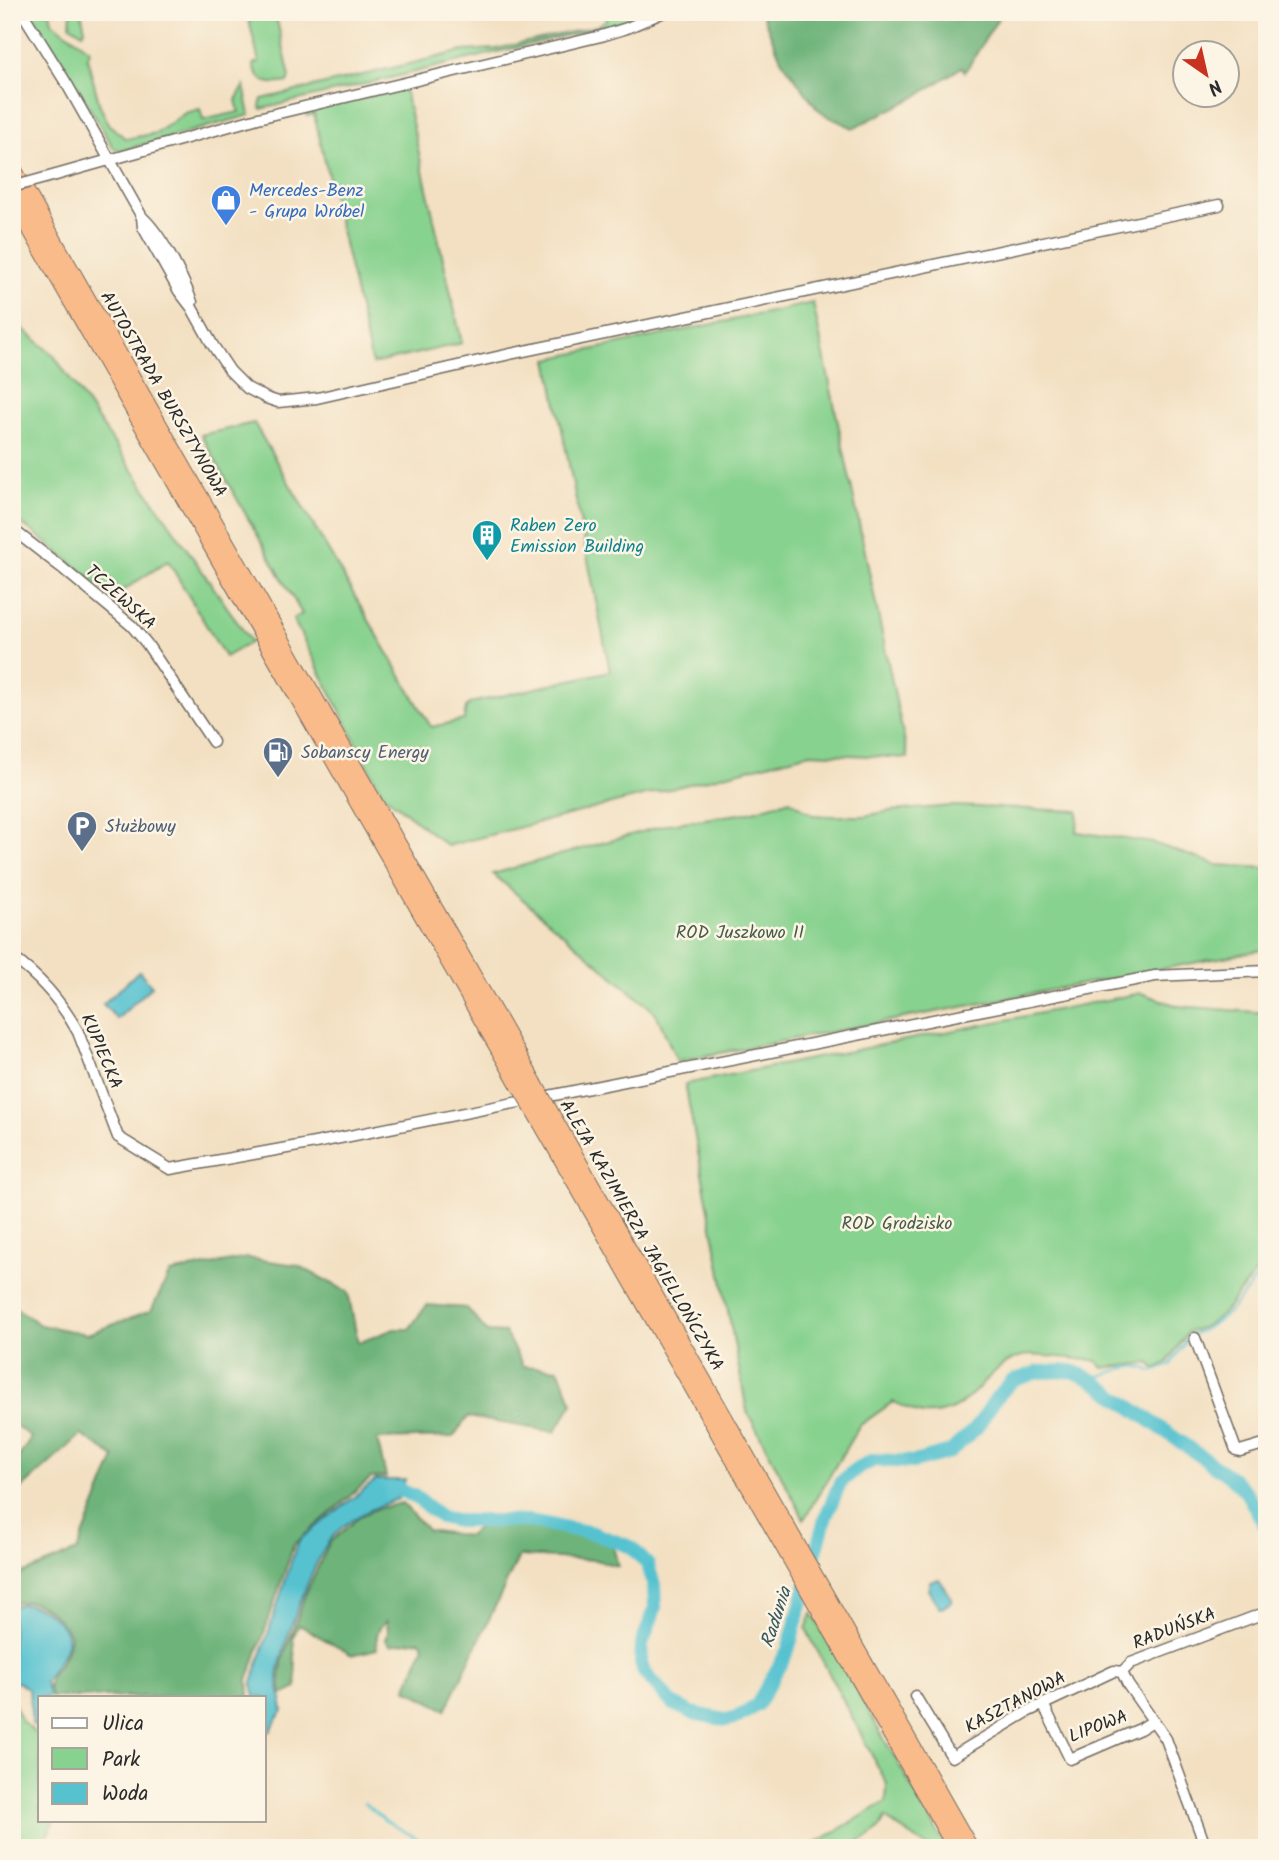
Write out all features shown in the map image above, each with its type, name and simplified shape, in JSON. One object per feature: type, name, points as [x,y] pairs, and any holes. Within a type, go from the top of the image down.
[{"type":"highway","name":"AUTOSTRADA BURSZTYNOWA","points":[[12,167],[276,645]]},
{"type":"highway","name":"AUTOSTRADA BURSZTYNOWA","points":[[12,197],[276,645]]},
{"type":"highway","name":"ALEJA KAZIMIERZA JAGIELLOŃCZYKA","points":[[276,645],[524,1090],[548,1123],[799,1546],[822,1601],[927,1786],[956,1848]]},
{"type":"highway","name":"ALEJA KAZIMIERZA JAGIELLOŃCZYKA","points":[[548,1123],[793,1562],[822,1601]]},
{"type":"highway","name":"ALEJA KAZIMIERZA JAGIELLOŃCZYKA","points":[[927,1786],[970,1848]]},
{"type":"street","points":[[22,12],[142,217],[150,224],[180,276],[192,308],[212,344],[230,371],[247,388],[278,401],[317,398],[510,354],[1219,205]]},
{"type":"street","points":[[12,187],[258,118],[601,36],[664,12]]},
{"type":"street","name":"TCZEWSKA","points":[[12,529],[132,626],[213,742]]},
{"type":"street","name":"KUPIECKA","points":[[12,957],[50,990],[78,1032],[118,1138],[170,1169],[314,1143],[524,1090]]},
{"type":"street","points":[[549,1096],[1155,976],[1267,971]]},
{"type":"street","points":[[1195,1338],[1236,1450],[1267,1443]]},
{"type":"street","name":"RADUŃSKA","points":[[1206,1848],[1174,1756],[1122,1672],[1132,1663],[1267,1612]]},
{"type":"street","name":"KASZTANOWA","points":[[915,1696],[952,1757],[1043,1704],[1114,1671],[1122,1672]]},
{"type":"street","name":"LIPOWA","points":[[1043,1704],[1070,1759],[1153,1721]]},
{"type":"green space","points":[[30,12],[50,12],[52,22],[89,49],[87,57],[99,103],[108,124],[126,139],[157,133],[185,113],[200,109],[203,120],[239,112],[236,100],[244,86],[250,115],[123,150],[114,149]]},
{"type":"green space","points":[[71,12],[81,12],[85,29],[83,33],[70,25]]},
{"type":"green space","points":[[247,12],[275,12],[290,77],[288,82],[266,82],[255,71],[253,64],[259,62]]},
{"type":"green space","points":[[609,12],[647,12],[623,22],[261,109],[260,106],[262,99],[463,51],[496,49],[597,26],[606,20]]},
{"type":"green space","points":[[761,12],[1002,12],[965,72],[962,67],[916,97],[853,128],[827,116],[817,108],[781,59]]},
{"type":"green space","points":[[404,87],[462,343],[372,364],[314,114],[307,116],[306,112]]},
{"type":"green space","points":[[813,303],[908,758],[810,753],[447,846],[382,793],[293,619],[302,614],[201,435],[254,423],[431,727],[464,720],[466,707],[471,703],[610,671],[548,359]]},
{"type":"green space","points":[[12,319],[54,356],[251,642],[225,657],[168,561],[113,597],[12,518]]},
{"type":"green space","name":"ROD Juszkowo II","points":[[790,800],[813,815],[830,816],[864,816],[952,806],[1078,811],[1077,832],[1153,843],[1217,865],[1267,868],[1267,949],[677,1061],[656,1013],[493,874],[669,824],[746,813]]},
{"type":"green space","name":"ROD Grodzisko","points":[[1141,993],[1178,1006],[1267,1013],[1267,1265],[1254,1275],[1217,1318],[1188,1332],[1167,1363],[1156,1369],[1149,1363],[1103,1368],[1097,1361],[1028,1355],[1008,1362],[996,1370],[965,1401],[953,1409],[923,1414],[893,1402],[859,1426],[804,1519],[747,1411],[685,1084]]},
{"type":"green space","points":[[247,1258],[297,1265],[348,1292],[358,1343],[394,1329],[409,1329],[427,1305],[467,1308],[487,1332],[505,1333],[523,1366],[558,1369],[573,1403],[555,1432],[468,1417],[453,1437],[377,1439],[386,1477],[371,1478],[294,1544],[248,1680],[249,1696],[51,1696],[51,1675],[61,1663],[70,1635],[53,1614],[38,1604],[12,1604],[12,1578],[77,1551],[115,1457],[81,1435],[12,1497],[12,1468],[31,1437],[12,1423],[12,1305],[40,1325],[87,1334],[151,1311],[170,1273]]},
{"type":"green space","points":[[402,1503],[427,1530],[468,1536],[486,1522],[529,1521],[611,1538],[618,1566],[595,1560],[519,1556],[446,1710],[406,1689],[424,1646],[420,1640],[390,1645],[386,1640],[387,1621],[377,1633],[377,1649],[352,1655],[299,1625],[293,1637],[297,1688],[282,1695],[280,1677],[283,1659],[306,1593],[329,1543],[360,1516]]},
{"type":"green space","points":[[812,1613],[946,1848],[929,1848],[885,1818],[878,1830],[861,1841],[840,1845],[840,1848],[807,1848],[886,1802],[887,1784],[806,1629]]},
{"type":"green space","points":[[12,1699],[22,1721],[38,1735],[38,1822],[53,1822],[43,1848],[12,1848]]},
{"type":"water","points":[[139,971],[152,986],[117,1019],[103,1004]]},
{"type":"water","points":[[376,1480],[405,1480],[398,1499],[351,1520],[329,1541],[298,1608],[284,1650],[278,1679],[283,1711],[271,1731],[266,1732],[266,1696],[255,1696],[252,1683],[297,1544]]},
{"type":"water","points":[[939,1579],[952,1598],[951,1602],[942,1608],[928,1590],[930,1582]]},
{"type":"water","points":[[21,1604],[45,1611],[62,1625],[67,1633],[65,1649],[45,1682],[50,1696],[38,1696],[38,1730],[32,1723],[29,1690],[12,1680],[12,1607]]},
{"type":"waterway","points":[[1091,1379],[1130,1367],[1145,1368],[1152,1372],[1170,1365],[1190,1335],[1227,1313],[1267,1268]]},
{"type":"waterway","name":"Radunia","points":[[385,1492],[400,1490],[414,1496],[441,1517],[457,1521],[529,1521],[593,1533],[631,1547],[648,1565],[654,1585],[655,1608],[642,1644],[641,1663],[644,1672],[672,1703],[692,1713],[726,1720],[738,1717],[757,1705],[788,1650],[826,1516],[840,1483],[856,1469],[874,1460],[914,1462],[950,1452],[977,1427],[996,1398],[1012,1381],[1038,1372],[1072,1371],[1091,1379],[1233,1479],[1246,1492],[1267,1529]]},
{"type":"waterway","points":[[364,1803],[386,1821],[435,1848]]},
{"type":"place","name":"Mercedes-Benz - Grupa Wróbel","points":[[226,227]]},
{"type":"place","name":"Raben Zero Emission Building","points":[[487,562]]},
{"type":"place","name":"Sobanscy Energy","points":[[278,779]]},
{"type":"place","name":"Służbowy","points":[[82,853]]}]
